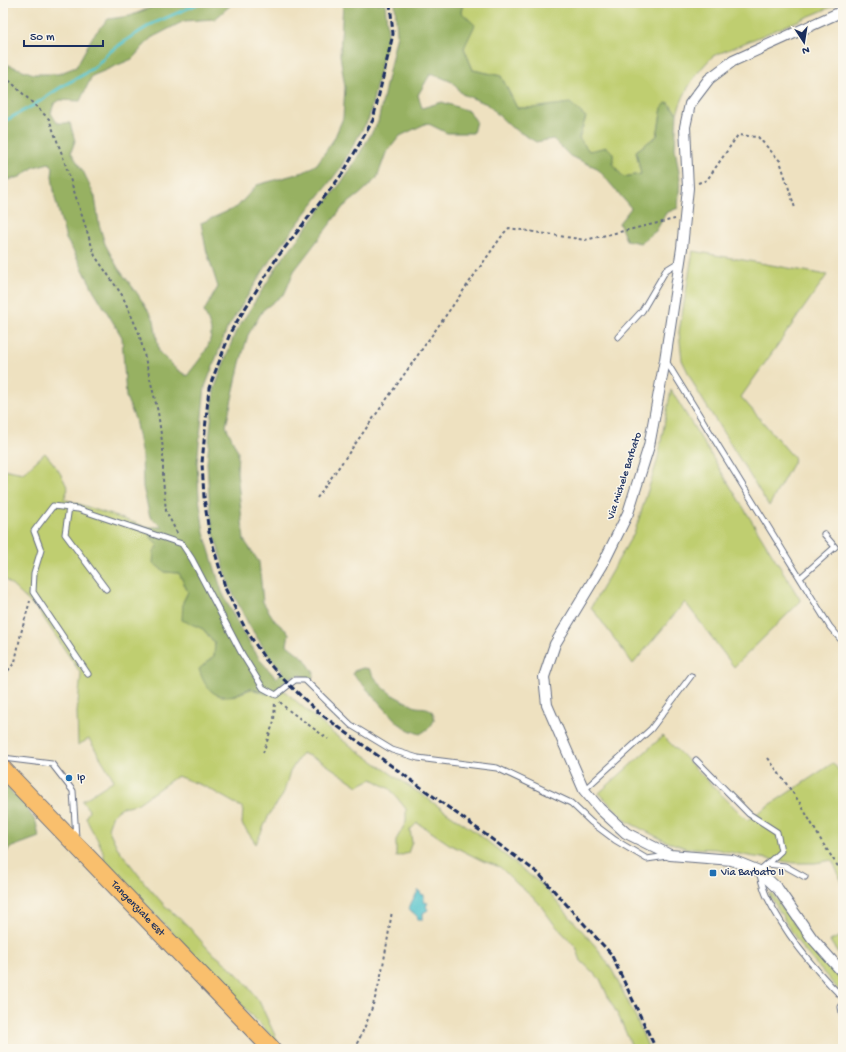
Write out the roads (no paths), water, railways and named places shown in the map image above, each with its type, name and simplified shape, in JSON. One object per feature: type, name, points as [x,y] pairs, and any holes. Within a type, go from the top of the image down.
[{"type":"main road","name":"Tangenziale Est","points":[[3,769],[272,1049]]},
{"type":"street","name":"Via Michele Barbato","points":[[758,870],[732,860],[670,855],[626,833],[600,809],[584,790],[547,705],[544,677],[555,644],[602,566],[628,513],[649,446],[665,360],[686,217],[688,188],[685,127],[690,104],[709,79],[733,61],[843,11]]},
{"type":"street","points":[[758,870],[778,889],[812,938],[843,973]]},
{"type":"lane","points":[[618,337],[642,312],[666,270],[680,262]]},
{"type":"lane","points":[[665,360],[830,627],[843,642]]},
{"type":"lane","points":[[88,674],[32,592],[34,573],[41,550],[34,531],[53,506],[69,507],[182,544],[242,654],[263,688],[276,695],[295,680],[305,680],[351,725],[392,750],[418,758],[497,768],[571,803],[591,822],[615,840],[647,859],[670,855]]},
{"type":"lane","points":[[69,507],[65,534],[106,589]]},
{"type":"lane","points":[[800,578],[835,547],[824,534]]},
{"type":"lane","points":[[584,790],[652,729],[691,676]]},
{"type":"lane","points":[[3,758],[52,764],[72,791],[76,846]]},
{"type":"lane","points":[[696,760],[748,814],[778,832],[781,851],[758,870],[766,896],[797,948],[826,982],[843,998]]},
{"type":"lane","points":[[767,864],[785,866],[805,878]]},
{"type":"lane","points":[[843,1004],[841,1007],[843,1018]]},
{"type":"water","points":[[419,890],[421,894],[424,895],[424,902],[428,903],[426,906],[428,910],[423,913],[423,919],[418,919],[417,916],[409,909]]},
{"type":"waterway","points":[[3,122],[83,75],[97,65],[108,53],[152,24],[200,3]]},
{"type":"railway","points":[[390,3],[393,34],[373,120],[343,173],[276,259],[231,331],[209,388],[202,463],[204,497],[209,532],[226,590],[245,628],[265,659],[280,676],[318,712],[538,873],[611,954],[656,1049]]},
{"type":"place","name":"Ip","points":[[69,778]]},
{"type":"place","name":"Via Barbato II","points":[[713,873]]}]
